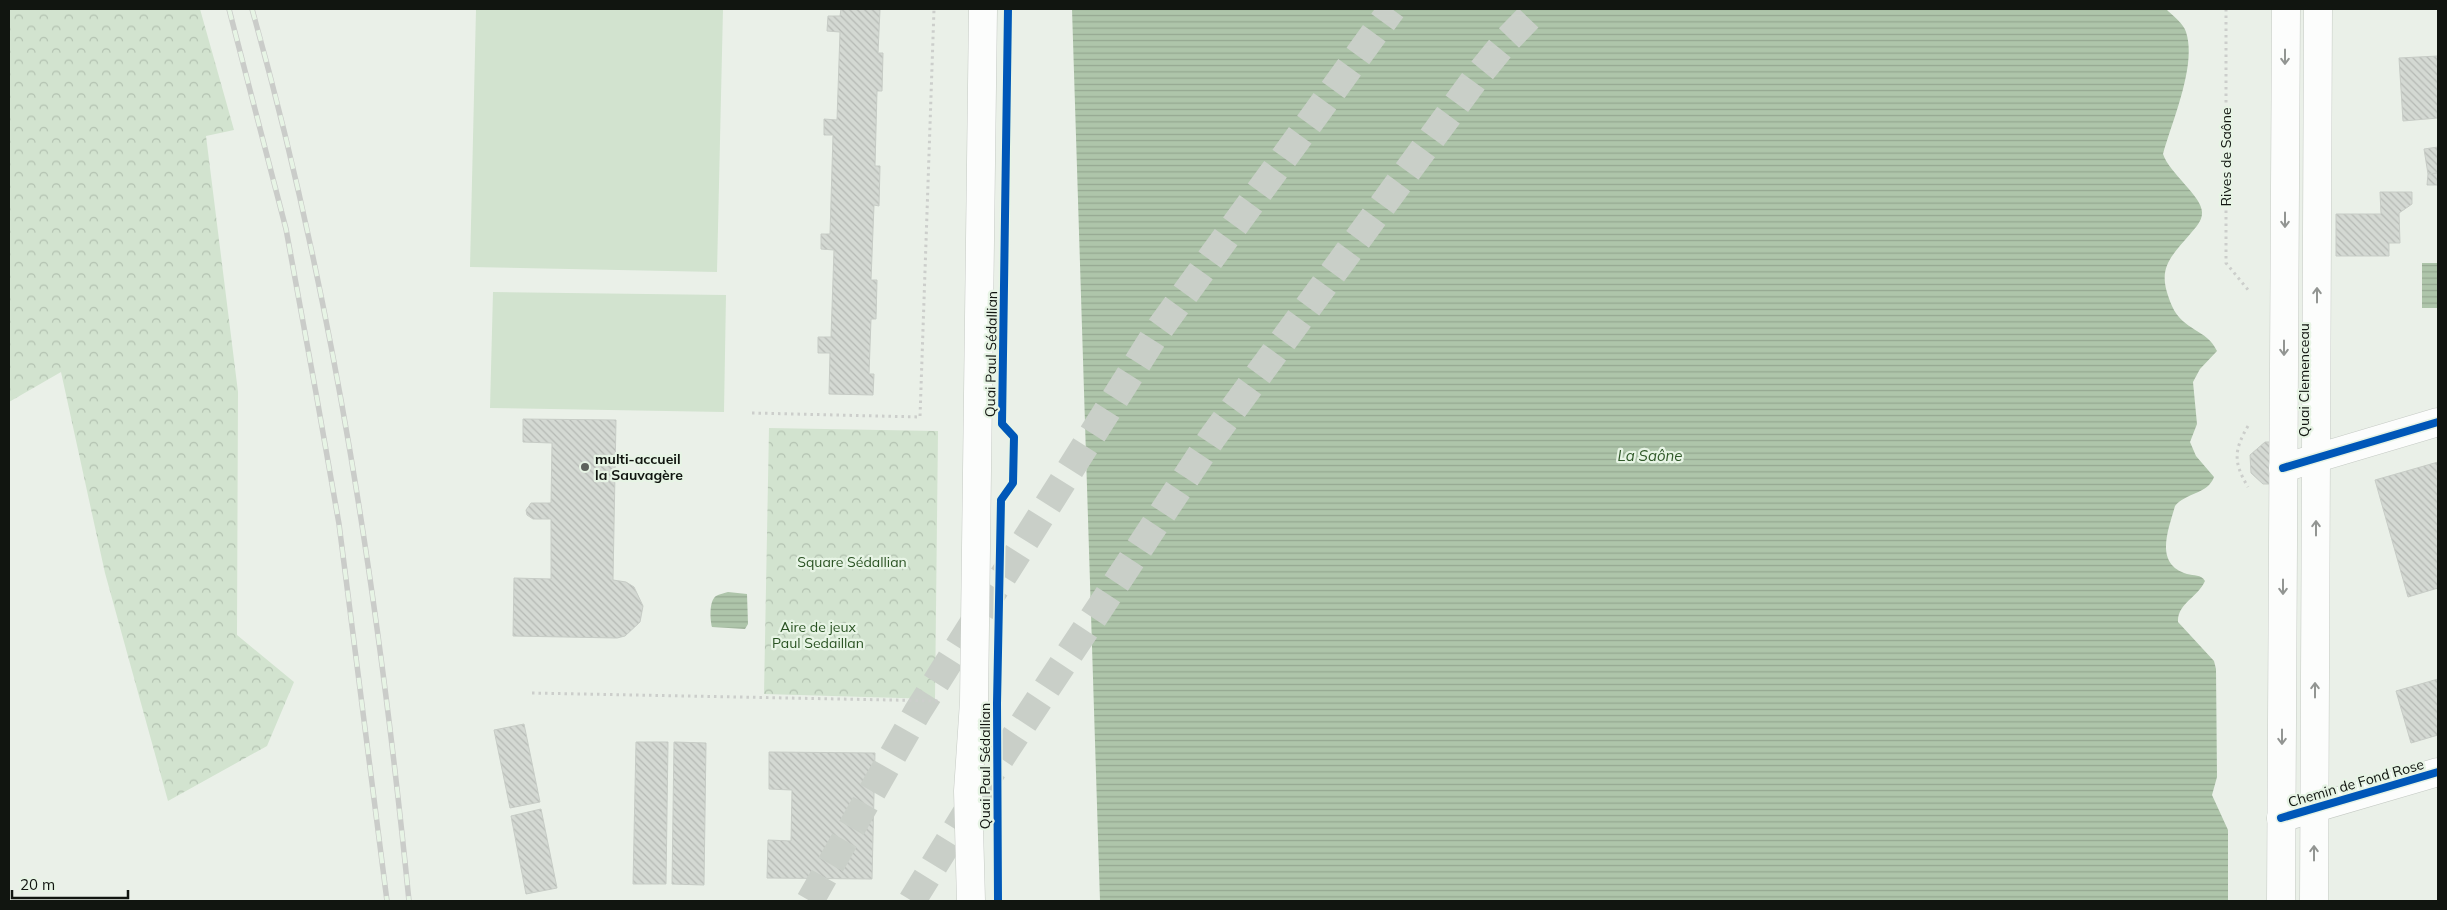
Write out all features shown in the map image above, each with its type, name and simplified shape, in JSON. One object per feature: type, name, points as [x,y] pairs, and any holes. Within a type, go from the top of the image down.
[{"type":"main road","name":"Quai Paul Sédallian","points":[[971,901],[968,791],[974,702],[983,9]]},
{"type":"main road","name":"Quai Clemenceau","points":[[2281,901],[2286,9]]},
{"type":"main road","name":"Quai Clemenceau","points":[[2314,901],[2318,9]]},
{"type":"main road","points":[[2285,94],[2318,92]]},
{"type":"main road","points":[[2285,183],[2318,181]]},
{"type":"main road","points":[[2283,468],[2438,422]]},
{"type":"main road","name":"Chemin de Fond Rose","points":[[2281,818],[2438,772]]},
{"type":"path","points":[[752,413],[920,417],[934,9]]},
{"type":"path","points":[[532,692],[974,702]]},
{"type":"green space","points":[[9,9],[200,9],[234,130],[206,136],[238,392],[237,635],[294,682],[267,746],[168,801],[105,573],[61,372],[9,402]]},
{"type":"green space","points":[[476,9],[723,9],[717,272],[470,267]]},
{"type":"green space","points":[[493,292],[726,295],[724,412],[490,408]]},
{"type":"green space","name":"Square Sédallian","points":[[769,428],[938,431],[935,699],[764,694]]},
{"type":"water","name":"La Saône","points":[[1072,9],[2166,9],[2185,29],[2189,45],[2186,76],[2182,93],[2163,154],[2172,169],[2192,192],[2201,207],[2202,213],[2198,224],[2171,258],[2165,274],[2165,283],[2172,306],[2177,314],[2188,325],[2207,338],[2217,351],[2200,369],[2193,382],[2197,424],[2190,442],[2196,456],[2214,477],[2207,487],[2184,498],[2175,506],[2166,546],[2170,563],[2177,569],[2187,574],[2199,576],[2205,581],[2198,592],[2184,605],[2178,622],[2214,661],[2216,669],[2217,777],[2212,795],[2228,830],[2228,901],[1100,901]]},
{"type":"water","points":[[2422,263],[2438,263],[2438,308],[2422,308]]},
{"type":"water","points":[[728,592],[747,594],[748,624],[745,629],[712,627],[712,602],[716,596]]},
{"type":"building","points":[[841,9],[880,9],[878,53],[883,53],[882,91],[877,91],[875,166],[880,166],[879,206],[874,205],[871,280],[877,280],[876,319],[871,319],[869,374],[874,374],[873,395],[829,394],[830,353],[818,353],[818,337],[831,337],[834,250],[821,249],[821,234],[830,234],[833,135],[824,135],[824,119],[837,120],[840,32],[827,31],[828,16],[840,16]]},
{"type":"building","points":[[2438,56],[2438,118],[2403,121],[2399,58]]},
{"type":"building","points":[[2438,147],[2438,173],[2428,174],[2424,149]]},
{"type":"building","points":[[2438,173],[2438,185],[2427,185],[2428,174]]},
{"type":"building","points":[[2380,192],[2412,192],[2412,204],[2399,213],[2400,243],[2389,243],[2389,256],[2336,256],[2336,214],[2381,214]]},
{"type":"building","points":[[523,419],[616,420],[613,580],[626,582],[634,587],[643,606],[640,622],[625,636],[617,638],[513,636],[514,578],[551,579],[551,519],[533,519],[527,515],[526,510],[531,503],[551,503],[552,443],[523,442]]},
{"type":"building","points":[[2265,442],[2271,442],[2271,484],[2263,484],[2251,473],[2250,455]]},
{"type":"building","points":[[2438,462],[2438,588],[2408,597],[2375,480]]},
{"type":"building","points":[[2438,679],[2438,735],[2411,743],[2396,691]]},
{"type":"building","points":[[524,724],[540,802],[510,808],[494,730]]},
{"type":"building","points":[[636,742],[668,742],[666,884],[633,884]]},
{"type":"building","points":[[674,742],[706,743],[704,885],[672,884]]},
{"type":"building","points":[[769,752],[875,753],[872,879],[767,878],[768,840],[791,841],[792,790],[769,789]]},
{"type":"building","points":[[541,809],[557,888],[526,894],[511,816]]},
{"type":"tunnel","points":[[810,901],[918,711],[1155,335],[1392,9]]},
{"type":"tunnel","points":[[912,901],[996,765],[1212,438],[1475,79],[1507,40],[1537,9]]},
{"type":"railway","points":[[229,9],[286,229],[316,393],[339,524],[387,901]]},
{"type":"railway","points":[[252,9],[307,229],[350,451],[368,563],[383,676],[409,901]]},
{"type":"cycle path","points":[[998,901],[997,703],[1001,500],[1013,483],[1014,437],[1002,424],[1008,9]]},
{"type":"cycle path","points":[[2283,468],[2438,422]]},
{"type":"cycle path","points":[[2281,818],[2438,772]]},
{"type":"place","name":"multi-accueil la Sauvagère","points":[[585,467]]},
{"type":"park label","name":"Aire de jeux Paul Sedaillan","points":[[818,636]]}]
